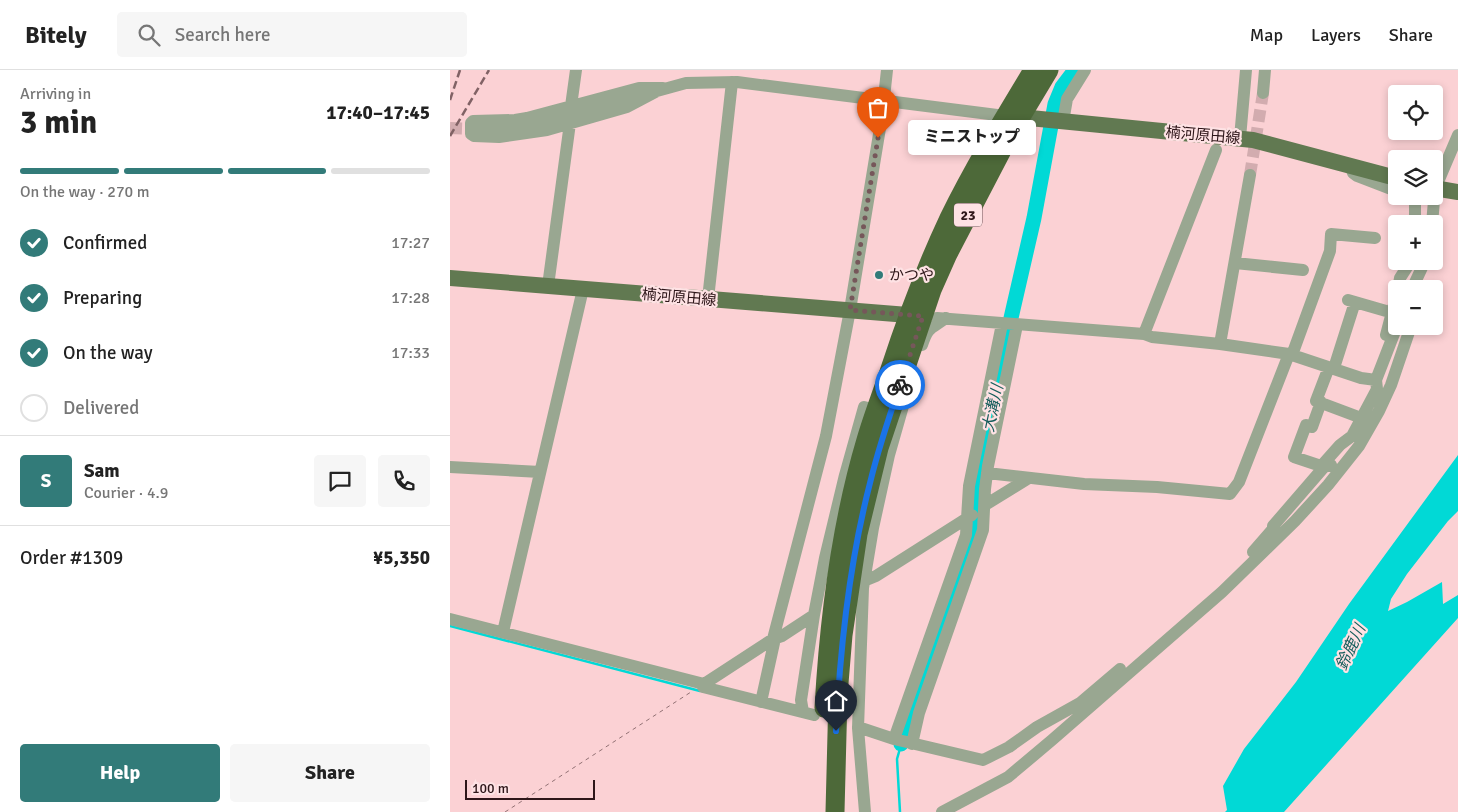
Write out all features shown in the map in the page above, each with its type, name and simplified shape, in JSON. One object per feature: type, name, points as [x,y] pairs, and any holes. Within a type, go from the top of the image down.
[{"type":"highway","name":"23","points":[[1013,116],[1033,70]]},
{"type":"highway","name":"23","points":[[835,812],[838,694],[843,635],[858,534],[915,316],[935,248],[951,216],[1013,116],[1049,70]]},
{"type":"highway","name":"23","points":[[822,812],[828,638],[850,502],[876,410],[915,316]]},
{"type":"main road","name":"楠河原田線","points":[[1013,116],[1240,138],[1288,148],[1388,176]]},
{"type":"main road","name":"楠河原田線","points":[[450,278],[915,316]]},
{"type":"street","points":[[571,106],[576,70]]},
{"type":"street","points":[[761,702],[774,643],[773,639],[826,436],[850,310],[884,101],[887,70]]},
{"type":"street","points":[[1062,122],[1067,99],[1085,70]]},
{"type":"street","points":[[1240,138],[1246,70]]},
{"type":"street","points":[[1263,93],[1265,70]]},
{"type":"street","points":[[708,299],[732,82]]},
{"type":"street","points":[[479,129],[526,127],[686,83],[732,82],[1013,116]]},
{"type":"street","points":[[639,88],[663,88],[627,107],[547,130],[508,136],[481,137],[471,134],[471,123],[473,121],[515,120],[550,113],[639,88]]},
{"type":"street","points":[[548,286],[570,123]]},
{"type":"street","points":[[1435,215],[1444,190],[1458,135]]},
{"type":"street","points":[[1144,334],[1216,150]]},
{"type":"street","points":[[1350,165],[1357,176],[1388,187]]},
{"type":"street","points":[[1220,344],[1250,175]]},
{"type":"street","points":[[987,473],[1084,484],[1157,487],[1230,494],[1239,482],[1330,252],[1331,234],[1375,238]]},
{"type":"street","points":[[1235,262],[1303,270]]},
{"type":"street","points":[[503,632],[583,289]]},
{"type":"street","points":[[1356,416],[1316,401],[1332,368],[1352,301],[1388,312]]},
{"type":"street","points":[[915,316],[1144,334],[1152,337],[1220,344],[1290,354],[1361,378],[1376,380]]},
{"type":"street","points":[[865,812],[858,729],[860,583],[904,401],[926,332],[930,327],[946,318]]},
{"type":"street","points":[[911,744],[919,713],[981,537],[987,473],[1010,324]]},
{"type":"street","points":[[895,739],[966,535],[972,468],[1010,324]]},
{"type":"street","points":[[1386,352],[1383,342],[1388,326]]},
{"type":"street","points":[[1222,592],[1236,571],[1274,529],[1273,526],[1324,467],[1324,463],[1352,436],[1377,389],[1376,380],[1393,335]]},
{"type":"street","points":[[942,812],[1008,777],[1222,592],[1295,521],[1328,485],[1359,446],[1391,385],[1408,335]]},
{"type":"street","points":[[1321,402],[1312,427],[1306,425],[1294,457],[1324,467],[1331,465],[1343,454],[1359,446]]},
{"type":"street","points":[[450,619],[503,632],[698,688],[703,687],[809,714],[801,700],[814,615],[825,578],[845,475],[864,407],[876,410]]},
{"type":"street","points":[[450,467],[540,472]]},
{"type":"street","points":[[860,583],[1029,478]]},
{"type":"street","points":[[698,688],[773,639],[782,636],[814,615]]},
{"type":"street","points":[[843,722],[858,729],[911,744],[983,760],[1009,747],[1037,727],[1080,703],[1129,662],[1149,655]]},
{"type":"path","points":[[505,812],[698,688]]},
{"type":"water","name":"鈴鹿川","points":[[1458,455],[1458,511],[1407,574],[1391,599],[1388,611],[1442,582],[1443,604],[1458,595],[1458,618],[1284,812],[1225,812],[1227,810],[1223,786],[1244,749],[1296,682],[1349,604]]},
{"type":"waterway","name":"大溝川","points":[[901,744],[973,534],[976,485],[1034,218],[1055,104],[1062,87],[1075,70]]},
{"type":"waterway","points":[[450,626],[700,691]]},
{"type":"waterway","points":[[900,812],[897,759],[901,745]]},
{"type":"tunnel","points":[[1250,175],[1263,93]]},
{"type":"tunnel","points":[[450,128],[479,129]]},
{"type":"railway","points":[[450,100],[460,70]]},
{"type":"railway","points":[[450,136],[489,70]]},
{"type":"way so far","points":[[878,138],[850,310],[923,316],[900,385]]},
{"type":"place","name":"ミニストップ","points":[[878,138]]},
{"type":"place","name":"かつや","points":[[879,275]]},
{"type":"route","points":[[836,731],[843,635],[858,534],[879,448],[900,385]]}]
